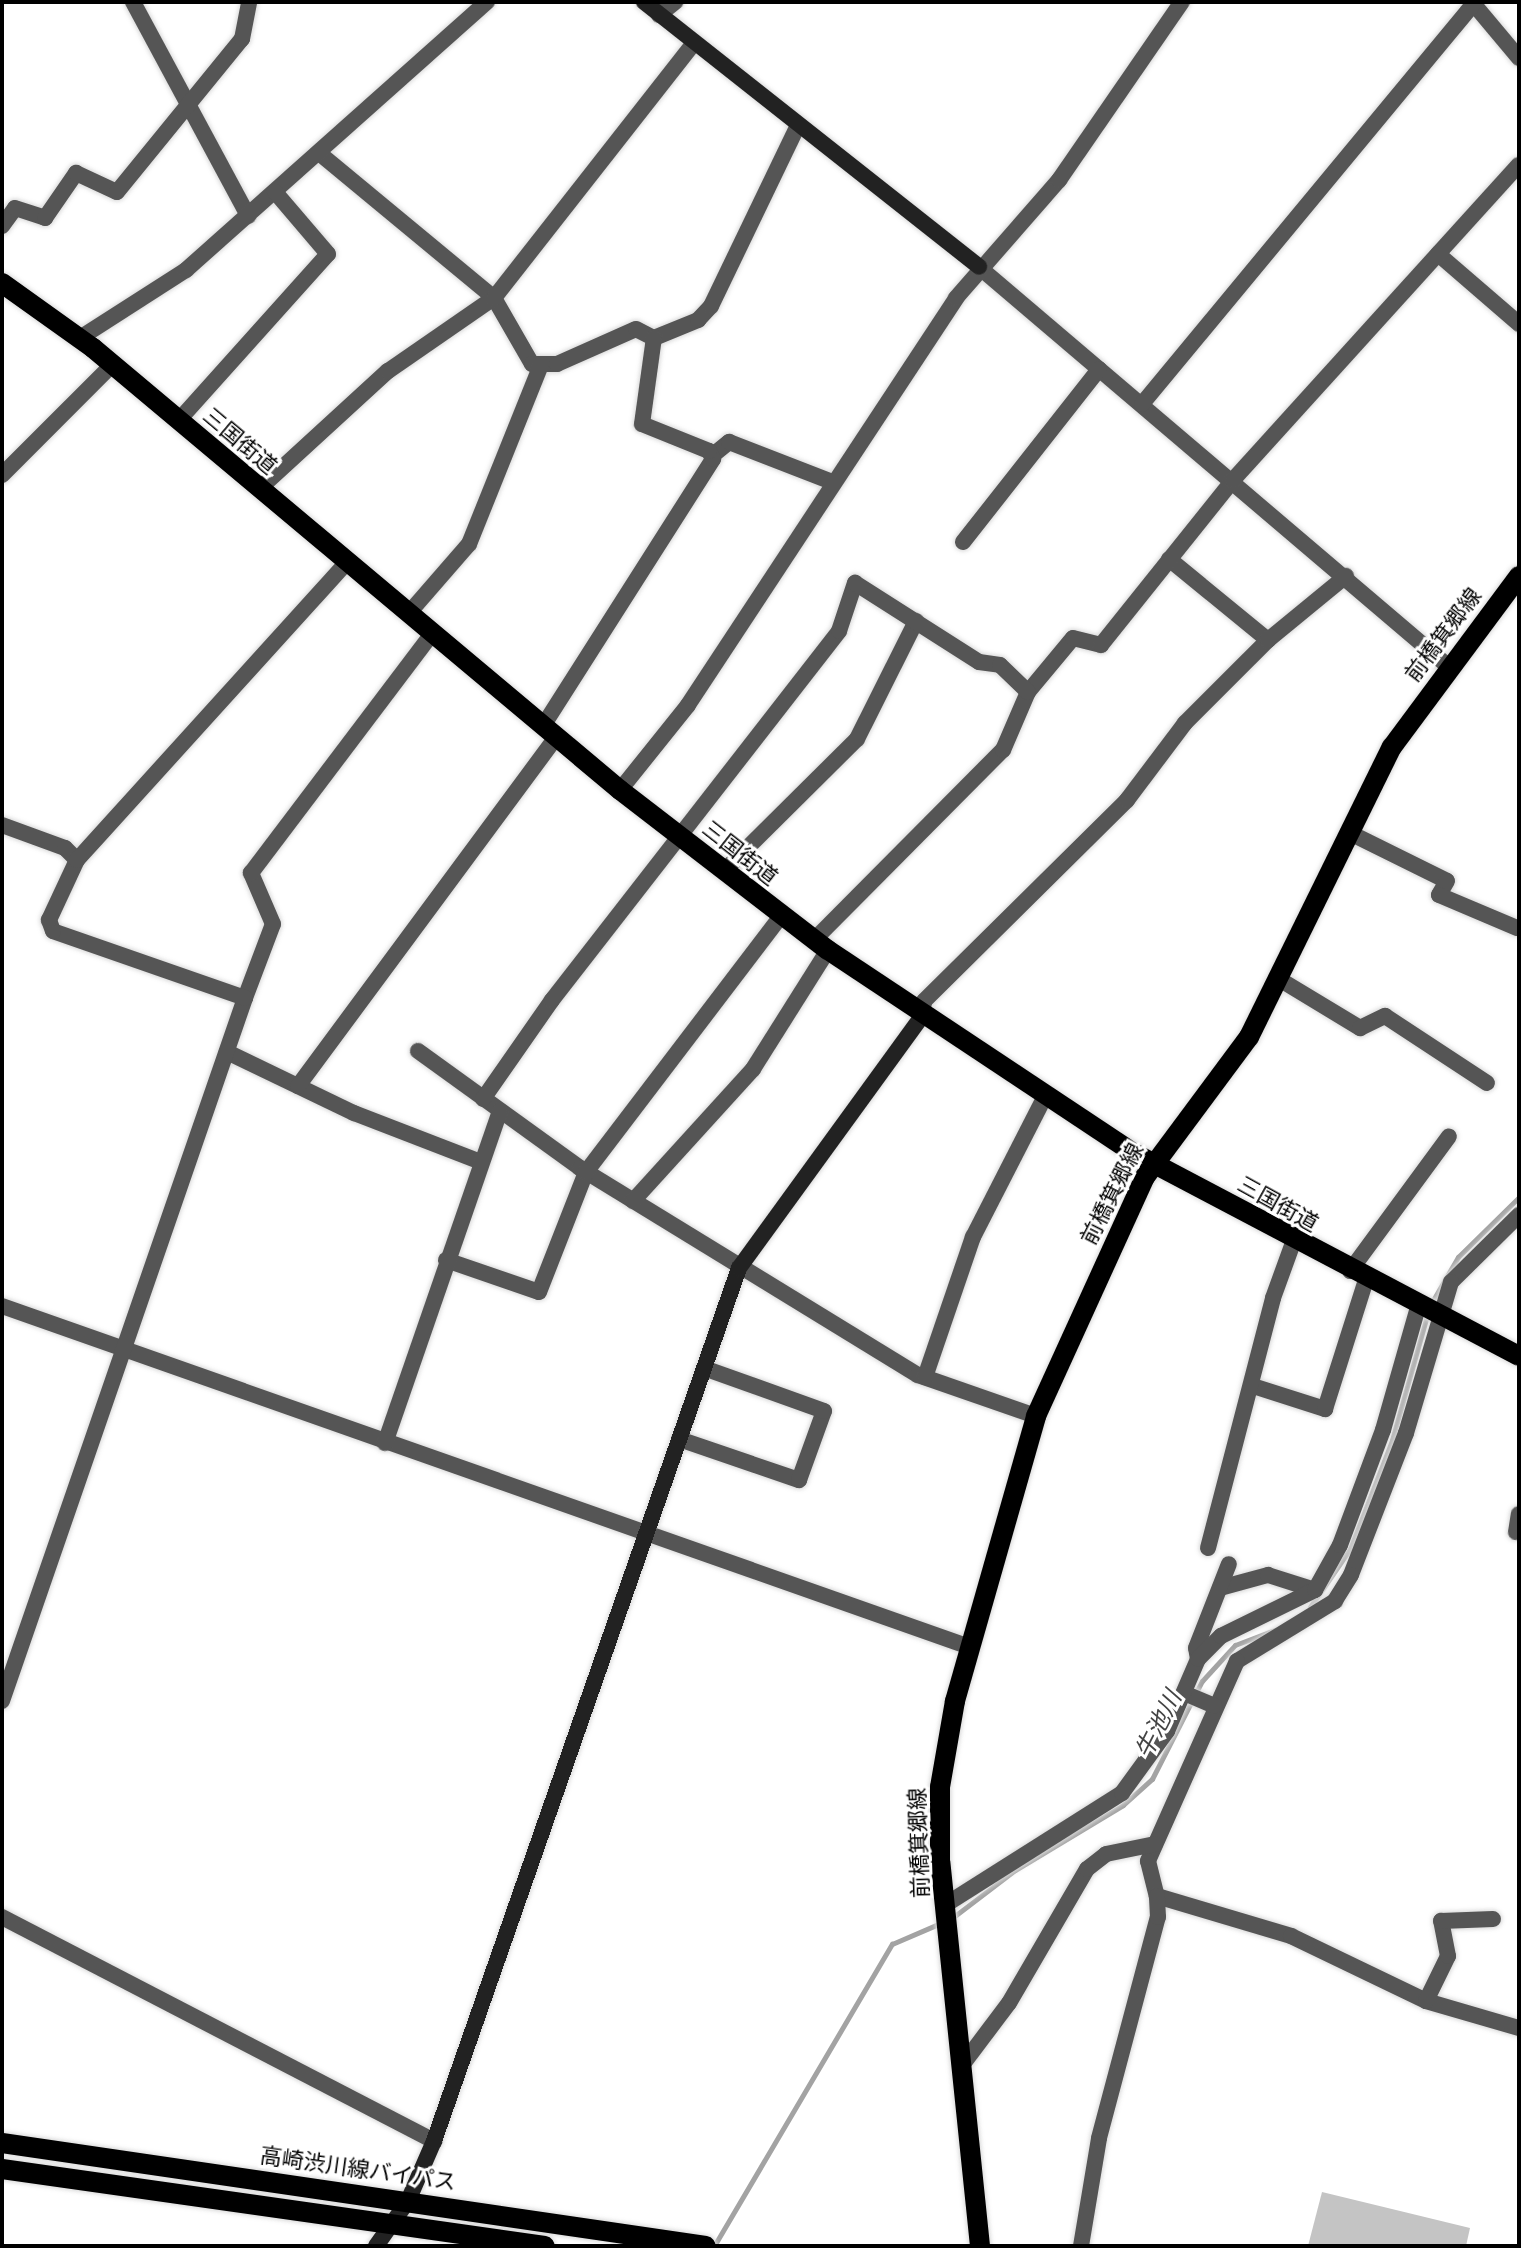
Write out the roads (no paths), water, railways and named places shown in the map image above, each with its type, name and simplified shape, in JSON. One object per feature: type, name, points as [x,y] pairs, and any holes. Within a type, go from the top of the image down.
[{"type":"main road","name":"三国街道","points":[[2,283],[80,338],[549,732],[821,945],[1044,1098],[1153,1164],[1358,1275],[1519,1356]]},
{"type":"main road","name":"前橋箕郷線","points":[[963,2064],[945,1908],[940,1787],[970,1647],[1036,1416],[1153,1164],[1249,1037],[1392,747],[1519,576]]},
{"type":"main road","points":[[963,2064],[980,2246]]},
{"type":"main road","name":"高崎渋川線バイパス","points":[[2,2143],[701,2245]]},
{"type":"main road","points":[[2,2169],[545,2246]]},
{"type":"street","points":[[133,2],[248,216]]},
{"type":"street","points":[[2,226],[15,208],[45,218],[76,173],[117,192],[247,32],[249,2]]},
{"type":"street","points":[[80,338],[156,294],[487,2]]},
{"type":"street","points":[[644,2],[979,267],[1346,576],[1449,667]]},
{"type":"street","points":[[659,15],[675,2]]},
{"type":"street","points":[[620,790],[688,705],[832,482],[979,267],[1059,180],[1182,2]]},
{"type":"street","points":[[1142,404],[1473,2],[1519,58]]},
{"type":"street","points":[[259,489],[388,371],[494,298],[694,43]]},
{"type":"street","points":[[319,153],[494,298],[532,364],[541,365],[557,364],[636,329],[654,338],[698,320],[711,306],[798,125]]},
{"type":"street","points":[[633,1201],[753,1069],[821,945],[1003,750],[1028,692],[1073,638],[1101,645],[1233,480],[1519,165]]},
{"type":"street","points":[[179,420],[328,254],[275,192]]},
{"type":"street","points":[[1438,254],[1519,324]]},
{"type":"street","points":[[654,338],[642,424],[713,455]]},
{"type":"street","points":[[2,475],[112,365]]},
{"type":"street","points":[[409,613],[469,544],[541,365]]},
{"type":"street","points":[[963,542],[1099,369]]},
{"type":"street","points":[[298,1086],[549,732],[713,455],[729,442],[832,482]]},
{"type":"street","points":[[1169,559],[1268,640]]},
{"type":"street","points":[[245,998],[53,931],[49,920],[77,860],[348,561]]},
{"type":"street","points":[[376,2246],[408,2201],[434,2141],[739,1268],[922,1016],[924,1001],[1127,800],[1185,723],[1268,640],[1346,576]]},
{"type":"street","points":[[483,1099],[679,835],[839,631],[855,583],[979,662],[1000,665],[1028,692]]},
{"type":"street","points":[[724,871],[857,739],[916,621]]},
{"type":"street","points":[[2,1701],[273,924],[251,873],[433,632]]},
{"type":"street","points":[[2,825],[65,848],[77,860]]},
{"type":"street","points":[[1348,832],[1447,881],[1439,895],[1517,928]]},
{"type":"street","points":[[446,1260],[539,1292],[586,1172],[781,916]]},
{"type":"street","points":[[1279,979],[1360,1028],[1385,1016],[1487,1083]]},
{"type":"street","points":[[418,1051],[586,1172],[739,1268],[925,1377],[1036,1416]]},
{"type":"street","points":[[227,1052],[298,1086],[481,1162]]},
{"type":"street","points":[[925,1377],[973,1237],[1044,1098]]},
{"type":"street","points":[[385,1443],[500,1111]]},
{"type":"street","points":[[1253,1386],[1325,1409],[1358,1275],[1449,1136]]},
{"type":"street","points":[[945,1908],[1122,1793],[1145,1767],[1184,1693],[1198,1659],[1221,1636],[1315,1590],[1340,1545],[1429,1312],[1451,1282],[1519,1215]]},
{"type":"street","points":[[1208,1548],[1294,1240]]},
{"type":"street","points":[[2,1306],[970,1647]]},
{"type":"street","points":[[1081,2246],[1099,2138],[1158,1917],[1157,1896],[1148,1861],[1214,1706],[1237,1661],[1335,1601],[1351,1575],[1406,1433],[1429,1312]]},
{"type":"street","points":[[679,1439],[799,1480],[824,1411],[704,1368]]},
{"type":"street","points":[[1516,1532],[1519,1514]]},
{"type":"street","points":[[1198,1659],[1196,1648],[1229,1564]]},
{"type":"street","points":[[1220,1588],[1268,1575],[1315,1590]]},
{"type":"street","points":[[1184,1693],[1214,1706]]},
{"type":"street","points":[[963,2064],[1009,2003],[1087,1869],[1106,1854],[1155,1844]]},
{"type":"street","points":[[1157,1896],[1291,1936],[1426,2001],[1519,2028]]},
{"type":"street","points":[[2,1917],[434,2141]]},
{"type":"street","points":[[1426,2001],[1448,1956],[1441,1921],[1493,1919]]},
{"type":"waterway","name":"牛池川","points":[[1432,1302],[1458,1257],[1519,1197]]},
{"type":"waterway","name":"牛池川","points":[[1310,1607],[1350,1549],[1392,1440],[1428,1312]]},
{"type":"waterway","name":"牛池川","points":[[952,1918],[1015,1870],[1123,1805],[1152,1779],[1202,1681],[1235,1645],[1275,1630]]},
{"type":"waterway","name":"牛池川","points":[[714,2246],[892,1944],[943,1922]]}]
